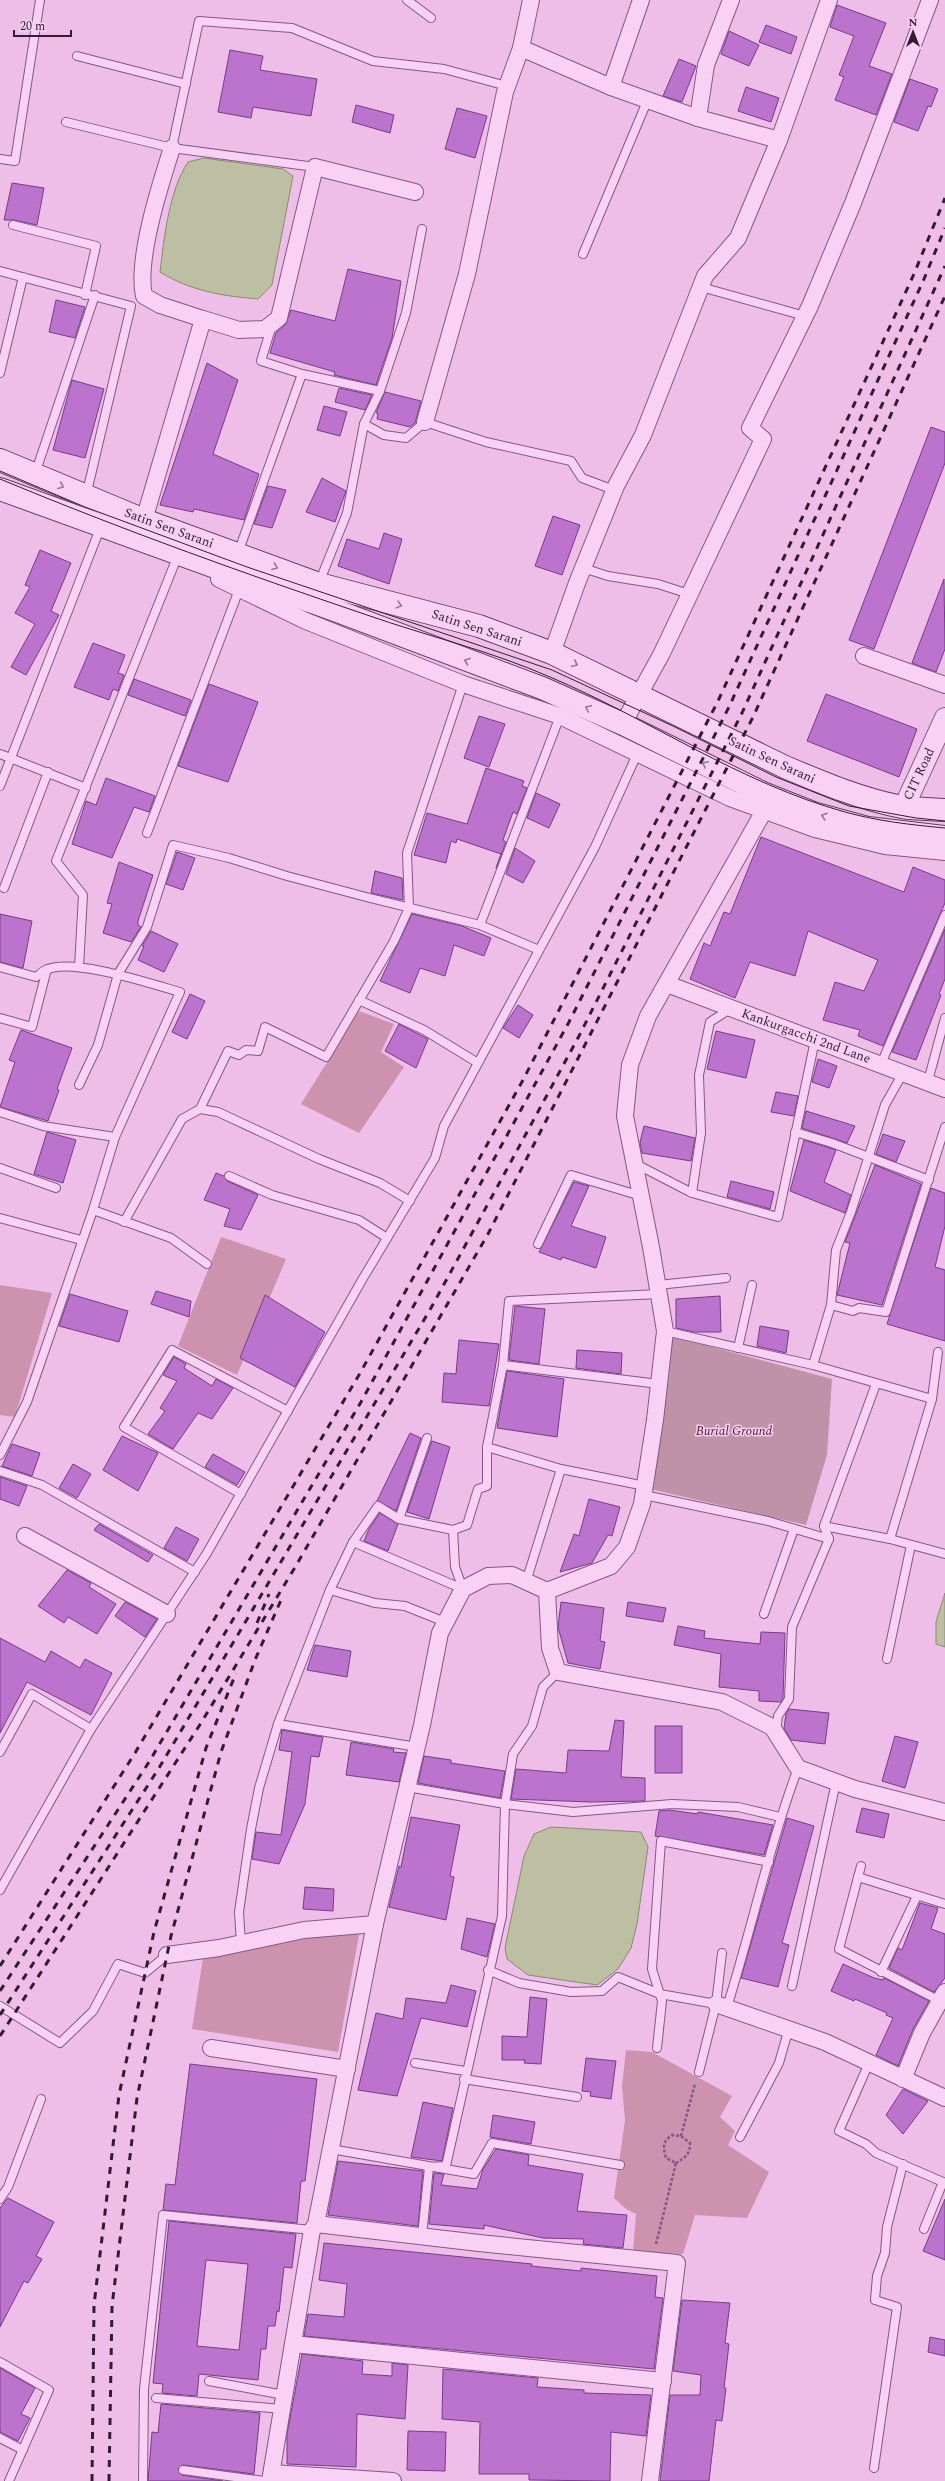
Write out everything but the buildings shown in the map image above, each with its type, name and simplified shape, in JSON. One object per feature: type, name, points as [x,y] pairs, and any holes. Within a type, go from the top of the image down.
[{"type":"main road","name":"Satin Sen Sarani","points":[[0,460],[144,520],[243,569],[542,688],[623,724],[765,794],[813,813],[868,828],[945,837]]},
{"type":"main road","name":"Satin Sen Sarani","points":[[0,489],[202,563],[243,569],[319,584],[479,626],[552,653],[639,694],[791,770],[867,799],[904,807],[945,810]]},
{"type":"street","points":[[425,422],[468,274],[507,86],[521,48],[531,0]]},
{"type":"street","points":[[611,86],[641,0]]},
{"type":"street","points":[[698,118],[706,64],[731,0]]},
{"type":"street","points":[[552,653],[583,568],[614,490],[643,435],[705,276],[738,238],[779,140],[829,0]]},
{"type":"street","points":[[623,724],[662,653],[763,439],[750,428],[805,316],[853,204],[930,0]]},
{"type":"street","points":[[521,48],[611,86],[698,118],[779,140]]},
{"type":"street","points":[[172,148],[156,200],[141,281],[144,296],[160,305],[240,330],[265,329],[279,318],[315,167],[415,192]]},
{"type":"street","points":[[144,520],[203,319]]},
{"type":"street","points":[[243,569],[306,621],[463,684],[560,716],[638,752],[730,798],[815,829],[885,846],[945,852]]},
{"type":"street","points":[[864,656],[945,685]]},
{"type":"street","name":"CIT Road","points":[[904,807],[945,718]]},
{"type":"street","points":[[393,2481],[269,2478],[314,2227],[375,1924],[417,1747],[440,1633],[463,1589],[488,1576],[512,1575],[547,1591],[611,1566],[627,1546],[644,1491],[665,1331],[625,1116],[630,1065],[648,1016],[764,811]]},
{"type":"street","name":"Kankurgacchi 2nd Lane","points":[[667,984],[730,1009],[928,1081],[945,1089]]},
{"type":"street","points":[[25,1536],[167,1614]]},
{"type":"street","points":[[547,1591],[550,1648],[558,1672],[722,1702],[772,1727],[798,1768],[855,1789],[945,1812]]},
{"type":"street","points":[[167,1955],[241,1944],[304,1930],[375,1924]]},
{"type":"street","points":[[903,2079],[922,2032],[942,1997]]},
{"type":"street","points":[[721,2005],[789,2028],[824,2042],[945,2098]]},
{"type":"street","points":[[211,2048],[347,2069]]},
{"type":"street","points":[[314,2227],[422,2236],[479,2244],[677,2263],[650,2481]]},
{"type":"street","points":[[294,2344],[663,2381]]},
{"type":"lane","points":[[0,159],[15,161],[40,0]]},
{"type":"lane","points":[[407,0],[431,18]]},
{"type":"lane","points":[[172,148],[200,21],[292,28],[374,61],[444,69],[507,86]]},
{"type":"lane","points":[[76,56],[186,84]]},
{"type":"lane","points":[[583,254],[648,99]]},
{"type":"lane","points":[[66,122],[172,148],[315,167]]},
{"type":"lane","points":[[13,224],[96,246],[85,295]]},
{"type":"lane","points":[[319,584],[348,513],[364,424],[380,391],[406,312],[422,229]]},
{"type":"lane","points":[[0,271],[85,295],[95,295],[131,306],[86,496]]},
{"type":"lane","points":[[0,374],[23,277]]},
{"type":"lane","points":[[701,287],[805,316]]},
{"type":"lane","points":[[35,475],[95,295]]},
{"type":"lane","points":[[273,323],[261,361],[302,374],[380,391]]},
{"type":"lane","points":[[148,832],[243,569],[302,374]]},
{"type":"lane","points":[[364,424],[384,434],[406,438],[425,422],[486,442],[571,461],[582,478],[614,490]]},
{"type":"lane","points":[[0,786],[101,526]]},
{"type":"lane","points":[[80,967],[83,895],[56,860],[178,555]]},
{"type":"lane","points":[[583,568],[608,576],[658,584],[689,594]]},
{"type":"lane","points":[[124,1222],[182,1119],[200,1109],[228,1051],[240,1055],[246,1050],[258,1051],[265,1026],[326,1057],[394,941],[409,908],[407,853],[463,684]]},
{"type":"lane","points":[[480,925],[560,716]]},
{"type":"lane","points":[[0,1890],[91,1730],[195,1572],[387,1238],[435,1158],[444,1126],[595,847],[638,752]]},
{"type":"lane","points":[[0,754],[86,788]]},
{"type":"lane","points":[[4,888],[48,772]]},
{"type":"lane","points":[[79,1085],[98,1045],[118,974],[148,927],[173,845],[229,858],[287,876],[480,925],[539,950]]},
{"type":"lane","points":[[881,1064],[945,914]]},
{"type":"lane","points":[[0,967],[36,977],[47,969],[80,967],[118,974],[180,992],[115,1138],[93,1210],[81,1240],[27,1402],[0,1455]]},
{"type":"lane","points":[[0,1018],[32,1027],[47,969]]},
{"type":"lane","points":[[359,1000],[424,1030],[478,1063]]},
{"type":"lane","points":[[692,1193],[701,1133],[699,1075],[710,1022],[730,1009]]},
{"type":"lane","points":[[928,1081],[945,1018]]},
{"type":"lane","points":[[634,1163],[692,1193],[778,1217],[815,1040]]},
{"type":"lane","points":[[813,1365],[831,1305],[836,1250],[885,1105],[903,1073]]},
{"type":"lane","points":[[200,1109],[218,1112],[319,1160],[380,1183],[410,1201]]},
{"type":"lane","points":[[0,1112],[43,1126],[115,1138]]},
{"type":"lane","points":[[831,1305],[853,1311],[859,1308],[886,1312],[945,1127]]},
{"type":"lane","points":[[795,1132],[832,1143],[866,1158],[929,1180]]},
{"type":"lane","points":[[0,1168],[56,1188]]},
{"type":"lane","points":[[538,1244],[571,1175],[641,1196]]},
{"type":"lane","points":[[229,1176],[272,1195],[359,1220],[387,1238]]},
{"type":"lane","points":[[93,1210],[170,1238],[207,1264]]},
{"type":"lane","points":[[0,1218],[81,1240]]},
{"type":"lane","points":[[241,1944],[240,1912],[250,1829],[259,1788],[278,1724],[330,1590],[353,1542],[378,1506],[399,1518],[453,1530],[468,1525],[478,1489],[487,1486],[487,1448],[503,1365],[509,1301],[658,1290],[726,1278]]},
{"type":"lane","points":[[738,1348],[752,1285]]},
{"type":"lane","points":[[665,1331],[813,1365],[932,1399]]},
{"type":"lane","points":[[241,1494],[124,1427],[172,1350],[288,1411]]},
{"type":"lane","points":[[890,1539],[932,1399],[938,1352]]},
{"type":"lane","points":[[503,1365],[659,1384]]},
{"type":"lane","points":[[776,1733],[778,1716],[789,1699],[792,1627],[830,1539],[824,1526],[876,1384]]},
{"type":"lane","points":[[399,1518],[428,1438]]},
{"type":"lane","points":[[487,1448],[644,1491],[768,1521],[830,1539]]},
{"type":"lane","points":[[526,1582],[561,1469]]},
{"type":"lane","points":[[0,1471],[42,1485],[195,1572]]},
{"type":"lane","points":[[824,1526],[890,1539],[945,1554]]},
{"type":"lane","points":[[764,1614],[794,1529]]},
{"type":"lane","points":[[453,1530],[456,1567],[463,1589]]},
{"type":"lane","points":[[353,1542],[463,1589]]},
{"type":"lane","points":[[887,1659],[911,1545]]},
{"type":"lane","points":[[330,1590],[375,1603],[405,1606],[445,1622]]},
{"type":"lane","points":[[429,2167],[446,2166],[488,1970],[502,1916],[505,1804],[513,1754],[532,1726],[543,1687],[558,1672]]},
{"type":"lane","points":[[0,1752],[32,1694],[91,1730]]},
{"type":"lane","points":[[278,1724],[417,1747]]},
{"type":"lane","points":[[699,2072],[769,1862],[780,1817],[798,1768]]},
{"type":"lane","points":[[792,1986],[836,1782]]},
{"type":"lane","points":[[407,1787],[505,1804],[573,1812],[672,1804],[738,1806],[780,1817]]},
{"type":"lane","points":[[657,2048],[662,2001],[652,1969],[661,1841],[769,1862]]},
{"type":"lane","points":[[861,1866],[839,1949],[881,1972],[942,1997]]},
{"type":"lane","points":[[858,1877],[945,1904]]},
{"type":"lane","points":[[881,1972],[917,1896]]},
{"type":"lane","points":[[721,2005],[722,1953]]},
{"type":"lane","points":[[0,2006],[60,2043],[93,2010],[118,1964],[145,1973],[167,1955]]},
{"type":"lane","points":[[488,1970],[519,1983],[571,1992],[602,1991],[618,1977],[660,1994],[721,2005]]},
{"type":"lane","points":[[740,2137],[779,2063],[789,2028]]},
{"type":"lane","points":[[415,2063],[465,2075],[577,2097]]},
{"type":"lane","points":[[869,2063],[838,2131],[866,2144],[876,2153],[943,2182],[924,2229]]},
{"type":"lane","points":[[0,2199],[8,2187],[41,2099]]},
{"type":"lane","points":[[330,2149],[474,2174],[492,2143],[620,2165]]},
{"type":"lane","points":[[874,2468],[897,2307],[875,2300],[877,2276],[885,2253],[887,2226],[903,2164]]},
{"type":"lane","points":[[422,2236],[429,2167]]},
{"type":"lane","points":[[143,2481],[144,2389],[163,2215],[314,2227]]},
{"type":"lane","points":[[0,2362],[49,2390],[9,2481]]},
{"type":"lane","points":[[208,2381],[283,2402]]},
{"type":"lane","points":[[156,2398],[283,2402]]},
{"type":"lane","points":[[0,2438],[23,2450]]},
{"type":"lane","points":[[183,2470],[269,2478]]},
{"type":"path","points":[[681,2136],[690,2096],[699,2072]]},
{"type":"path","points":[[654,2260],[657,2238],[676,2163],[685,2158],[690,2152],[690,2143],[681,2136],[672,2135],[665,2139],[663,2146],[666,2158],[676,2163]]},
{"type":"shaded area","points":[[204,158],[283,169],[293,176],[272,285],[258,299],[207,292],[183,284],[160,272],[168,215],[176,187],[188,162]]},
{"type":"shaded area","points":[[359,1011],[394,1024],[381,1052],[404,1067],[359,1133],[301,1104]]},
{"type":"shaded area","points":[[221,1237],[286,1259],[237,1375],[178,1346]]},
{"type":"shaded area","points":[[0,1285],[52,1293],[15,1417],[0,1415]]},
{"type":"shaded area","points":[[945,1593],[945,1647],[936,1644],[936,1622]]},
{"type":"shaded area","points":[[551,1827],[641,1832],[648,1847],[637,1924],[631,1948],[618,1969],[597,1985],[528,1975],[507,1959],[505,1948],[524,1856],[534,1834]]},
{"type":"shaded area","points":[[360,1929],[338,2052],[192,2029],[203,1958]]},
{"type":"shaded area","points":[[626,2050],[652,2052],[732,2096],[720,2117],[735,2131],[728,2145],[769,2172],[747,2218],[695,2215],[683,2254],[633,2252],[636,2214],[626,2209],[614,2198],[625,2120],[622,2086]]},
{"type":"green space","name":"Burial Ground","points":[[671,1336],[832,1379],[827,1455],[806,1525],[650,1489]]},
{"type":"tram line","points":[[0,471],[85,507],[247,567],[552,670],[675,727],[776,777],[849,806],[916,818],[945,821]]},
{"type":"tram line","points":[[0,479],[136,533],[228,567],[390,623],[482,651],[528,668],[587,694],[732,768],[806,800],[869,818],[945,828]]},
{"type":"railway","points":[[0,1966],[135,1753],[359,1375],[523,1080],[718,701],[914,274],[945,198]]},
{"type":"railway","points":[[0,1991],[149,1762],[361,1402],[569,1022],[729,707],[924,279],[945,228]]},
{"type":"railway","points":[[0,2015],[159,1768],[431,1308],[579,1036],[742,713],[945,266]]},
{"type":"railway","points":[[0,2036],[201,1723],[294,1569],[488,1234],[753,717],[945,296]]},
{"type":"railway","points":[[257,1623],[269,1594]]},
{"type":"railway","points":[[109,2481],[112,2306],[137,2098],[171,1936],[221,1752],[255,1660],[281,1600]]},
{"type":"railway","points":[[92,2481],[94,2305],[119,2095],[154,1932],[206,1748],[236,1673]]}]
